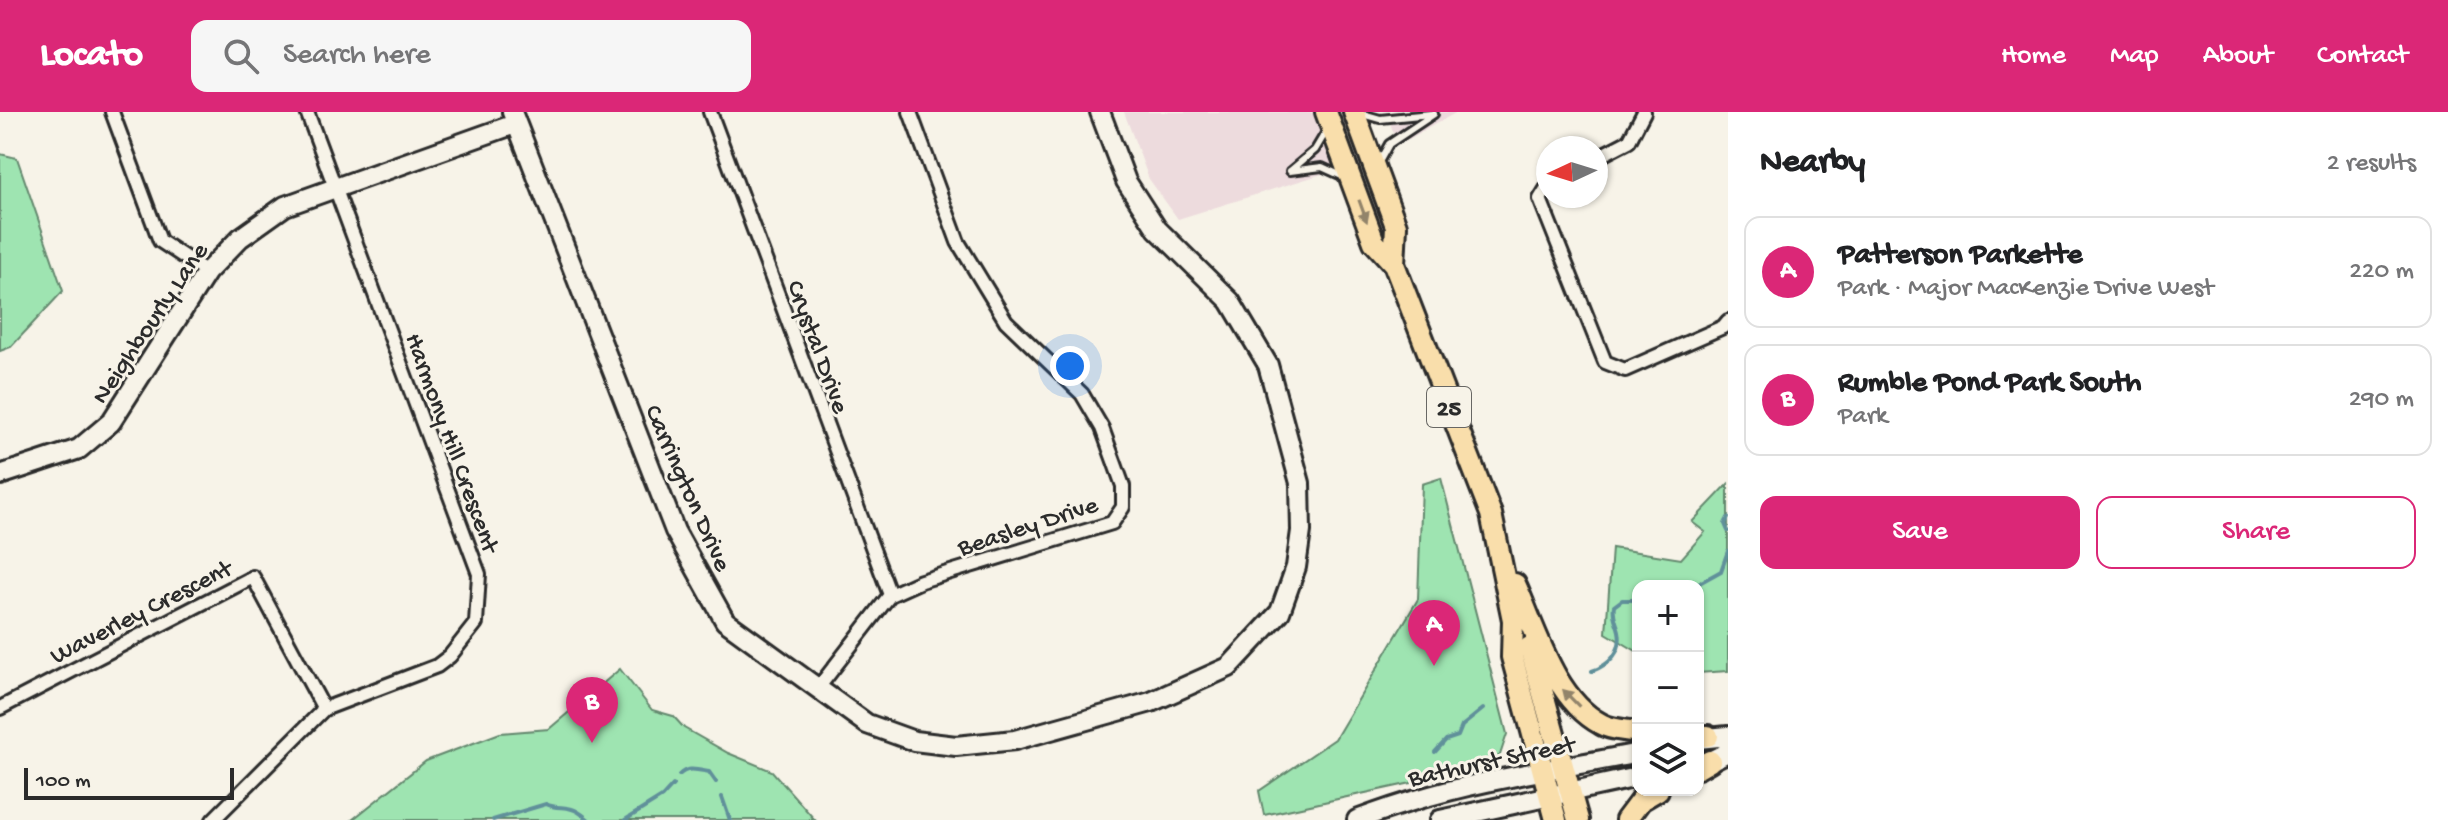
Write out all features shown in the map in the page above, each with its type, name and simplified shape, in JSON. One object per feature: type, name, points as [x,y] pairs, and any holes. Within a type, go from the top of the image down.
[{"type":"main road","name":"25","points":[[1355,112],[1396,226],[1394,264]]},
{"type":"main road","name":"25","points":[[1328,118],[1374,242],[1394,264],[1491,514],[1513,620],[1512,657],[1556,820]]},
{"type":"main road","points":[[1499,551],[1566,695],[1603,725],[1632,731]]},
{"type":"main road","name":"25","points":[[1513,620],[1532,650],[1578,820]]},
{"type":"main road","points":[[1626,820],[1648,796]]},
{"type":"street","points":[[112,112],[160,241],[207,272]]},
{"type":"street","name":"Harmony Hill Crescent","points":[[213,820],[324,709],[437,666],[450,656],[476,623],[479,574],[307,112]]},
{"type":"street","name":"Crystal Drive","points":[[710,112],[890,595]]},
{"type":"street","name":"Beasley Drive","points":[[818,688],[890,595],[921,581],[1112,523],[1123,507],[1123,486],[1102,428],[1082,394],[1006,321],[958,242],[910,112]]},
{"type":"street","name":"Carrington Drive","points":[[513,118],[675,531],[725,621],[867,724],[914,741],[956,746],[1015,740],[1151,702],[1229,667],[1280,612],[1296,567],[1301,531],[1300,483],[1268,365],[1230,301],[1157,229],[1126,181],[1100,112]]},
{"type":"street","points":[[1608,152],[1629,141],[1644,112]]},
{"type":"street","name":"Neighbourly Lane","points":[[0,475],[79,449],[111,422],[207,272],[240,238],[285,206],[337,189],[513,118]]},
{"type":"street","points":[[1544,208],[1605,362],[1625,370],[1723,327],[1728,321]]},
{"type":"street","name":"Waverley Crescent","points":[[0,708],[253,577],[324,709]]},
{"type":"street","name":"Bathurst Street","points":[[1357,820],[1387,808],[1510,777],[1632,754]]},
{"type":"street","name":"Bathurst Street","points":[[1440,820],[1632,778]]},
{"type":"lane","points":[[1355,112],[1380,119],[1434,114],[1389,144],[1375,169]]},
{"type":"lane","points":[[1328,118],[1315,150],[1290,171],[1322,167],[1351,180]]},
{"type":"shaded area","points":[[1124,112],[1314,112],[1335,170],[1178,219],[1149,179]]},
{"type":"shaded area","points":[[1386,112],[1457,112],[1398,145]]},
{"type":"green space","points":[[0,154],[17,158],[63,291],[11,347],[0,351]]},
{"type":"green space","points":[[1441,478],[1507,734],[1500,755],[1485,767],[1264,815],[1259,791],[1335,739],[1418,599],[1422,484]]},
{"type":"green space","points":[[1728,484],[1728,671],[1704,673],[1704,580],[1632,580],[1632,648],[1606,633],[1612,548],[1681,559],[1705,532],[1692,522]]},
{"type":"green space","points":[[620,669],[652,710],[673,716],[684,728],[728,753],[772,771],[815,820],[352,820],[426,761],[500,733],[549,729]]},
{"type":"waterway","points":[[1728,518],[1725,524],[1728,531]]},
{"type":"waterway","points":[[1704,580],[1721,571],[1728,551]]},
{"type":"waterway","points":[[1592,671],[1604,665],[1617,651],[1620,639],[1614,606],[1622,600],[1632,600]]},
{"type":"waterway","points":[[1435,752],[1446,740],[1458,736],[1462,726],[1483,709]]},
{"type":"waterway","points":[[679,775],[689,770],[701,770],[709,772],[716,782]]},
{"type":"waterway","points":[[625,820],[662,797],[673,785]]},
{"type":"waterway","points":[[722,797],[730,820]]},
{"type":"waterway","points":[[493,820],[546,804],[575,810],[589,820]]},
{"type":"place","name":"Patterson Parkette","points":[[1434,666]]},
{"type":"place","name":"Rumble Pond Park South","points":[[592,743]]}]
